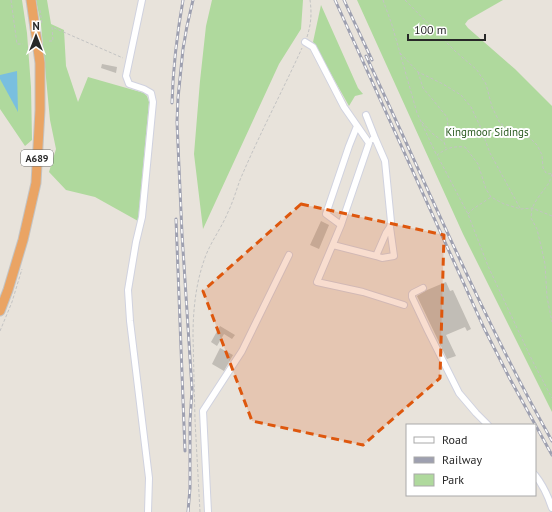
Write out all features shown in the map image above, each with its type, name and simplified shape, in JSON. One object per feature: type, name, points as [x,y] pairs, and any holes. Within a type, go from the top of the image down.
[{"type":"highway","name":"A689","points":[[0,311],[23,240],[36,183],[40,110],[40,63],[32,0]]},
{"type":"street","points":[[142,0],[126,76],[129,84],[144,88],[151,93],[153,102],[142,217],[128,290],[130,321],[149,478],[148,512]]},
{"type":"street","points":[[305,42],[313,47],[344,107],[369,143]]},
{"type":"street","points":[[332,245],[382,258],[394,256],[384,161],[366,115]]},
{"type":"street","points":[[341,225],[326,214],[357,126]]},
{"type":"street","points":[[375,138],[369,143],[341,225],[317,282],[362,292],[404,306]]},
{"type":"street","points":[[376,256],[390,227]]},
{"type":"street","points":[[208,512],[203,411],[242,351],[289,255]]},
{"type":"street","points":[[423,288],[413,293],[412,297],[428,331],[459,393],[487,424]]},
{"type":"street","points":[[536,477],[544,488],[552,508]]},
{"type":"path","points":[[11,0],[17,44],[23,44]]},
{"type":"path","points":[[200,512],[193,336],[195,298],[198,283],[207,254],[228,211],[259,138],[305,42],[310,26],[312,11],[310,0]]},
{"type":"path","points":[[383,0],[417,113],[468,214],[488,266],[532,360],[552,398]]},
{"type":"path","points":[[405,0],[455,51],[477,70],[486,84],[492,107],[500,123],[506,128],[529,137],[537,145],[542,155],[543,168],[546,173],[552,173],[549,183],[532,208],[531,218],[537,229],[545,264],[547,297],[552,322]]},
{"type":"path","points":[[49,41],[53,41],[52,27],[129,60]]},
{"type":"path","points":[[400,53],[418,72],[444,84],[461,95],[471,107],[490,153],[521,209]]},
{"type":"path","points":[[418,72],[423,88],[447,117],[448,127],[444,142]]},
{"type":"path","points":[[421,121],[433,134],[444,142],[447,148]]},
{"type":"path","points":[[437,155],[447,148],[458,146],[464,147],[478,164],[486,189],[491,197],[504,204],[521,209],[532,208],[552,216]]},
{"type":"path","points":[[468,214],[491,197]]},
{"type":"highlighted area","points":[[301,204],[444,235],[440,378],[363,445],[252,421],[203,291]]},
{"type":"green space","points":[[0,0],[22,0],[27,33],[31,87],[32,140],[25,146],[0,109]]},
{"type":"green space","points":[[36,0],[47,0],[51,24],[64,30],[66,66],[78,102],[88,77],[144,93],[147,96],[149,102],[138,221],[95,197],[66,190],[49,172],[56,149],[50,120],[41,25]]},
{"type":"green space","points":[[212,0],[303,0],[301,29],[279,64],[203,229],[194,154],[206,26]]},
{"type":"green space","name":"Kingmoor Sidings","points":[[357,0],[503,0],[468,20],[465,24],[515,69],[552,106],[552,412],[463,234]]},
{"type":"green space","points":[[321,5],[358,88],[363,94],[355,96],[349,106],[313,42]]},
{"type":"water","points":[[17,71],[18,112],[0,79],[0,75]]},
{"type":"building","points":[[102,64],[117,67],[116,73],[101,68]]},
{"type":"building","points":[[321,221],[329,225],[319,249],[310,245]]},
{"type":"building","points":[[446,282],[450,291],[453,290],[471,329],[467,331],[465,327],[446,335],[456,356],[447,359],[417,296]]},
{"type":"building","points":[[220,326],[235,335],[232,339],[224,334],[217,346],[211,342]]},
{"type":"building","points":[[220,348],[233,355],[224,371],[212,364]]},
{"type":"railway","points":[[172,103],[173,77],[183,0]]},
{"type":"railway","points":[[188,512],[190,488],[190,422],[192,389],[182,234],[177,122],[183,49],[193,0]]},
{"type":"railway","points":[[335,0],[484,328],[535,424]]},
{"type":"railway","points":[[344,0],[372,60]]},
{"type":"railway","points":[[366,56],[478,299],[526,394],[552,441]]},
{"type":"railway","points":[[176,219],[185,451]]},
{"type":"railway","points":[[536,426],[552,455]]}]
